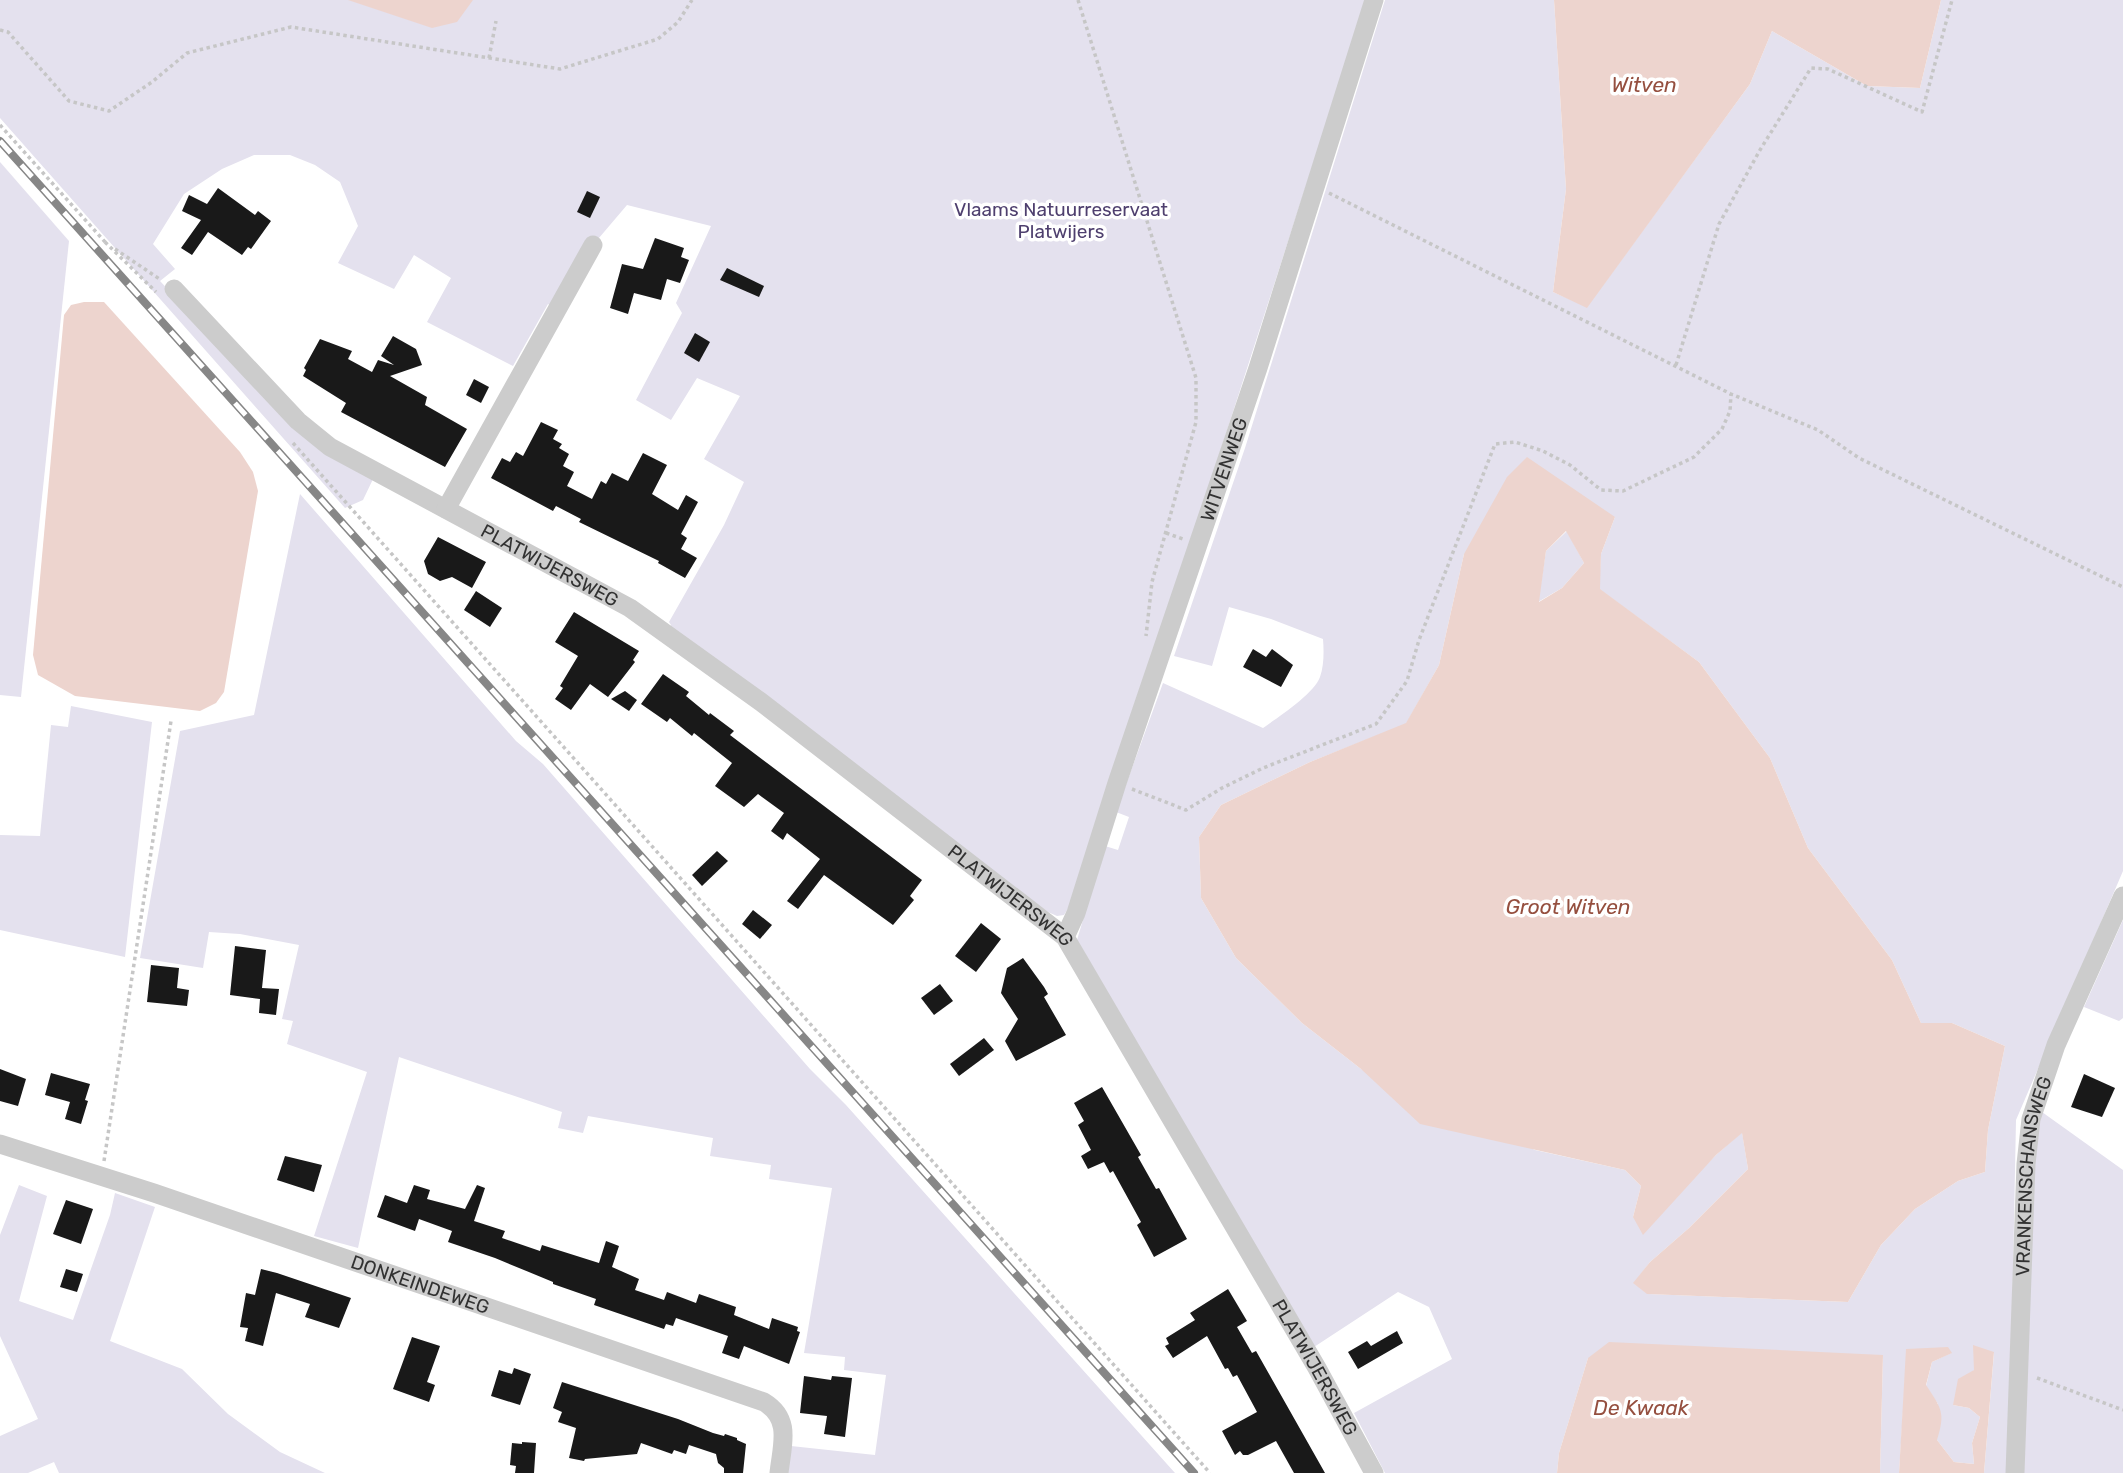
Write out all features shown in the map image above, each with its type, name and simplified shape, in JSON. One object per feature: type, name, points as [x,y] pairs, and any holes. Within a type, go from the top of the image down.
[{"type":"street","name":"WITVENWEG","points":[[1065,937],[1076,914],[1117,783],[1258,368],[1374,0]]},
{"type":"street","points":[[446,509],[593,246]]},
{"type":"street","name":"PLATWIJERSWEG","points":[[168,293],[316,437],[630,608],[657,626],[761,702],[1065,937],[1317,1368],[1374,1473]]},
{"type":"street","name":"VRANKENSCHANSWEG","points":[[2015,1473],[2026,1164],[2031,1119],[2056,1045],[2123,896]]},
{"type":"street","name":"DONKEINDEWEG","points":[[0,1144],[764,1402],[773,1408],[781,1419],[783,1428],[779,1473]]},
{"type":"path","points":[[0,30],[8,32],[69,101],[109,111],[152,82],[187,53],[291,27],[559,69],[658,39],[678,22],[692,0]]},
{"type":"path","points":[[1078,0],[1196,378],[1196,422],[1152,582],[1146,640]]},
{"type":"path","points":[[1676,365],[1719,224],[1760,150],[1811,68],[1828,69],[1922,112],[1952,0]]},
{"type":"path","points":[[489,58],[496,21]]},
{"type":"path","points":[[0,125],[105,242],[168,293]]},
{"type":"path","points":[[1317,186],[1731,394],[1818,430],[1859,458],[2123,587]]},
{"type":"path","points":[[105,242],[168,293]]},
{"type":"path","points":[[1117,783],[1186,810],[1263,768],[1376,724],[1407,681],[1419,640],[1495,444],[1514,442],[1543,451],[1570,465],[1601,490],[1623,491],[1694,457],[1722,429],[1730,411],[1731,394]]},
{"type":"path","points":[[288,437],[1210,1473]]},
{"type":"path","points":[[102,1177],[171,721]]},
{"type":"path","points":[[2019,1371],[2123,1410]]},
{"type":"green space","name":"Vlaams Natuurreservaat Platwijers","points":[[0,0],[1366,0],[1158,644],[1070,905],[1064,915],[1057,916],[1048,912],[666,634],[671,625],[669,622],[724,525],[744,482],[704,459],[740,396],[697,378],[671,420],[636,400],[682,313],[676,303],[711,226],[627,205],[593,245],[557,310],[548,304],[513,366],[427,322],[451,278],[414,255],[394,289],[338,263],[358,226],[340,182],[315,165],[290,155],[254,155],[222,169],[184,194],[153,244],[175,269],[160,281],[320,450],[374,477],[363,500],[345,508],[0,118]]},
{"type":"green space","points":[[1385,0],[1554,0],[1566,189],[1553,292],[1587,307],[1750,84],[1772,31],[1867,86],[1920,88],[1941,0],[2123,0],[2123,871],[2016,1120],[2009,1473],[1984,1473],[1994,1353],[1974,1346],[1974,1370],[1953,1405],[1969,1408],[1980,1417],[1972,1443],[1974,1464],[1954,1462],[1937,1440],[1938,1404],[1926,1386],[1932,1362],[1951,1353],[1907,1349],[1899,1473],[1880,1473],[1883,1355],[1588,1358],[1559,1453],[1557,1473],[1385,1473],[1354,1413],[1452,1359],[1429,1307],[1398,1292],[1314,1347],[1077,940],[1105,846],[1118,850],[1129,817],[1116,812],[1163,683],[1263,728],[1311,691],[1320,677],[1323,639],[1271,619],[1229,607],[1212,666],[1174,656],[1245,448]],"holes":[[[1615,517],[1601,554],[1599,589],[1699,662],[1770,758],[1808,848],[1892,960],[1921,1023],[1952,1023],[2005,1046],[1988,1130],[1985,1172],[1958,1181],[1915,1209],[1881,1245],[1848,1302],[1648,1294],[1634,1283],[1650,1262],[1689,1228],[1748,1169],[1742,1132],[1681,1190],[1633,1217],[1641,1186],[1625,1170],[1535,1150],[1361,1069],[1302,1023],[1236,958],[1201,898],[1199,837],[1221,805],[1310,762],[1406,724],[1439,665],[1464,554]]]},
{"type":"green space","points":[[0,162],[69,241],[21,697],[0,695]]},
{"type":"green space","points":[[300,494],[516,741],[543,764],[810,1069],[846,1105],[1175,1473],[788,1473],[791,1446],[875,1455],[886,1375],[844,1370],[845,1357],[804,1353],[832,1188],[769,1179],[771,1165],[710,1156],[713,1138],[588,1116],[583,1133],[558,1128],[562,1112],[399,1057],[358,1248],[314,1236],[367,1072],[287,1044],[293,1021],[282,1019],[299,945],[240,934],[209,932],[203,968],[140,958],[180,731],[254,715]]},
{"type":"green space","points":[[1567,531],[1584,563],[1562,588],[1538,602],[1546,551]]},
{"type":"green space","points":[[71,706],[152,722],[125,957],[0,930],[0,835],[40,836],[51,725],[68,727]]},
{"type":"green space","points":[[2123,920],[2123,1018],[2119,1021],[2084,1007]]},
{"type":"green space","points":[[2042,1112],[2123,1170],[2123,1473],[2022,1473],[2036,1131]]},
{"type":"green space","points":[[19,1185],[47,1196],[19,1301],[73,1320],[110,1215],[115,1193],[155,1207],[110,1341],[182,1369],[228,1414],[280,1452],[325,1473],[59,1473],[54,1462],[28,1473],[0,1473],[0,1436],[38,1419],[0,1336],[0,1235]]},
{"type":"water","points":[[348,0],[473,0],[457,22],[432,28]]},
{"type":"water","name":"Witven","points":[[1554,0],[1941,0],[1920,88],[1867,86],[1772,31],[1750,84],[1587,308],[1553,292],[1566,189]]},
{"type":"water","points":[[104,302],[240,452],[253,472],[258,491],[224,692],[216,703],[200,711],[75,696],[38,675],[33,655],[64,315],[71,305]]},
{"type":"water","name":"Groot Witven","points":[[1527,457],[1615,517],[1601,554],[1600,589],[1699,662],[1770,758],[1808,848],[1892,960],[1921,1023],[1952,1023],[2005,1046],[1988,1130],[1985,1172],[1958,1181],[1915,1209],[1881,1245],[1848,1302],[1647,1294],[1633,1283],[1650,1262],[1689,1228],[1748,1169],[1742,1133],[1716,1155],[1643,1235],[1633,1217],[1641,1186],[1625,1170],[1420,1124],[1361,1069],[1302,1023],[1236,958],[1201,898],[1199,837],[1221,805],[1310,762],[1406,723],[1439,665],[1464,554],[1507,477]],"holes":[[[1566,531],[1584,563],[1562,588],[1539,602],[1546,551]]]},
{"type":"water","name":"De Kwaak","points":[[1609,1342],[1883,1355],[1880,1473],[1557,1473],[1559,1453],[1588,1358]]},
{"type":"water","points":[[1973,1345],[1994,1352],[1984,1473],[1899,1473],[1906,1349],[1948,1347],[1952,1353],[1932,1362],[1926,1385],[1941,1416],[1937,1440],[1954,1462],[1974,1464],[1972,1443],[1980,1417],[1969,1408],[1953,1405],[1958,1379],[1974,1370]]},
{"type":"building","points":[[218,188],[255,215],[258,211],[271,221],[251,249],[248,247],[242,255],[208,232],[192,255],[181,248],[201,220],[182,211],[189,195],[207,204]]},
{"type":"building","points":[[587,191],[600,197],[590,218],[577,212]]},
{"type":"building","points":[[655,238],[684,248],[681,257],[689,260],[680,283],[667,279],[661,300],[634,293],[628,314],[610,308],[622,264],[643,269]]},
{"type":"building","points":[[727,268],[764,286],[759,297],[720,280]]},
{"type":"building","points":[[695,333],[710,342],[699,362],[684,353]]},
{"type":"building","points":[[393,336],[416,349],[422,365],[390,376],[427,397],[425,405],[467,429],[445,467],[341,412],[346,403],[303,376],[306,370],[304,368],[320,339],[352,351],[348,359],[372,372],[378,360],[394,365],[381,356]]},
{"type":"building","points":[[474,379],[489,387],[481,403],[466,395]]},
{"type":"building","points":[[541,422],[558,430],[553,439],[562,444],[559,448],[569,454],[563,466],[574,472],[567,486],[592,499],[601,481],[606,484],[612,473],[628,481],[643,453],[667,465],[652,494],[678,510],[686,495],[698,502],[681,534],[687,538],[681,549],[697,558],[685,578],[658,563],[659,561],[579,522],[581,519],[556,506],[553,511],[491,478],[502,458],[510,462],[516,452],[523,456]]},
{"type":"building","points":[[438,537],[486,562],[472,588],[452,577],[440,581],[428,574],[424,561]]},
{"type":"building","points":[[476,591],[502,608],[490,627],[464,610]]},
{"type":"building","points":[[574,612],[639,651],[633,660],[635,662],[608,697],[590,684],[571,710],[555,699],[578,656],[555,642]]},
{"type":"building","points":[[1253,649],[1266,657],[1272,649],[1293,665],[1281,687],[1243,667]]},
{"type":"building","points":[[663,674],[689,692],[686,696],[709,715],[710,713],[734,731],[730,735],[922,880],[910,896],[914,900],[893,925],[824,875],[798,909],[787,901],[820,859],[787,833],[783,840],[771,831],[784,813],[758,794],[744,807],[715,786],[732,763],[694,733],[692,736],[670,718],[667,722],[641,704]]},
{"type":"building","points":[[625,691],[637,700],[629,711],[611,699]]},
{"type":"building","points":[[717,851],[728,861],[702,886],[692,875]]},
{"type":"building","points":[[753,910],[772,925],[760,939],[742,924]]},
{"type":"building","points":[[981,923],[1001,939],[976,972],[955,956]]},
{"type":"building","points":[[235,946],[266,950],[262,988],[279,989],[276,1015],[259,1013],[260,999],[230,995]]},
{"type":"building","points":[[1023,958],[1048,994],[1044,997],[1066,1035],[1016,1061],[1005,1041],[1018,1019],[1001,993],[1007,968]]},
{"type":"building","points":[[151,965],[179,968],[177,988],[189,990],[187,1006],[147,1002]]},
{"type":"building","points":[[940,984],[953,1001],[934,1015],[921,998]]},
{"type":"building","points":[[984,1038],[994,1050],[959,1076],[950,1064]]},
{"type":"building","points":[[0,1069],[26,1079],[18,1106],[0,1101]]},
{"type":"building","points":[[51,1073],[90,1084],[81,1124],[65,1119],[70,1102],[45,1095]]},
{"type":"building","points":[[2084,1074],[2115,1088],[2102,1117],[2071,1107]]},
{"type":"building","points":[[1102,1087],[1141,1155],[1138,1157],[1156,1189],[1159,1188],[1187,1239],[1154,1257],[1137,1225],[1141,1222],[1113,1171],[1110,1173],[1104,1162],[1088,1169],[1081,1156],[1091,1150],[1078,1125],[1084,1121],[1074,1103]]},
{"type":"building","points":[[285,1156],[322,1165],[314,1192],[277,1180]]},
{"type":"building","points":[[414,1185],[430,1190],[427,1199],[465,1209],[477,1185],[485,1188],[474,1221],[505,1231],[502,1238],[540,1251],[542,1245],[599,1263],[606,1241],[619,1246],[612,1267],[639,1279],[635,1290],[664,1300],[667,1292],[696,1303],[699,1294],[736,1307],[734,1315],[769,1329],[772,1318],[798,1327],[797,1331],[800,1332],[789,1364],[744,1346],[739,1359],[722,1353],[728,1336],[676,1318],[673,1326],[666,1324],[664,1329],[594,1305],[596,1299],[448,1242],[452,1231],[419,1219],[415,1231],[377,1217],[385,1195],[407,1203]]},
{"type":"building","points":[[66,1200],[93,1209],[81,1244],[53,1234]]},
{"type":"building","points":[[66,1269],[83,1274],[77,1292],[60,1287]]},
{"type":"building","points":[[261,1269],[351,1298],[339,1328],[305,1317],[310,1304],[276,1293],[263,1346],[245,1341],[248,1328],[240,1327],[246,1293],[255,1295]]},
{"type":"building","points":[[1228,1289],[1247,1321],[1237,1327],[1252,1353],[1256,1351],[1325,1473],[1294,1473],[1276,1441],[1248,1455],[1243,1455],[1240,1451],[1235,1455],[1222,1431],[1257,1412],[1237,1375],[1233,1377],[1228,1368],[1225,1369],[1207,1336],[1173,1358],[1165,1346],[1169,1344],[1166,1338],[1195,1320],[1190,1313]]},
{"type":"building","points":[[1397,1331],[1403,1343],[1358,1369],[1348,1352],[1367,1341],[1371,1346]]},
{"type":"building","points":[[412,1337],[440,1346],[427,1382],[435,1385],[429,1402],[393,1389]]},
{"type":"building","points":[[514,1368],[531,1374],[520,1405],[491,1396],[499,1370],[512,1374]]},
{"type":"building","points":[[804,1376],[831,1380],[832,1376],[852,1378],[845,1437],[824,1434],[827,1416],[800,1413]]},
{"type":"building","points":[[562,1382],[713,1433],[737,1438],[746,1444],[743,1473],[724,1473],[716,1454],[689,1445],[686,1454],[674,1450],[672,1454],[641,1443],[637,1454],[584,1461],[569,1458],[576,1428],[558,1422],[562,1412],[553,1408]]},
{"type":"building","points":[[512,1443],[536,1443],[534,1473],[515,1473],[516,1466],[510,1465]]},
{"type":"railway","points":[[0,141],[1194,1473]]}]
